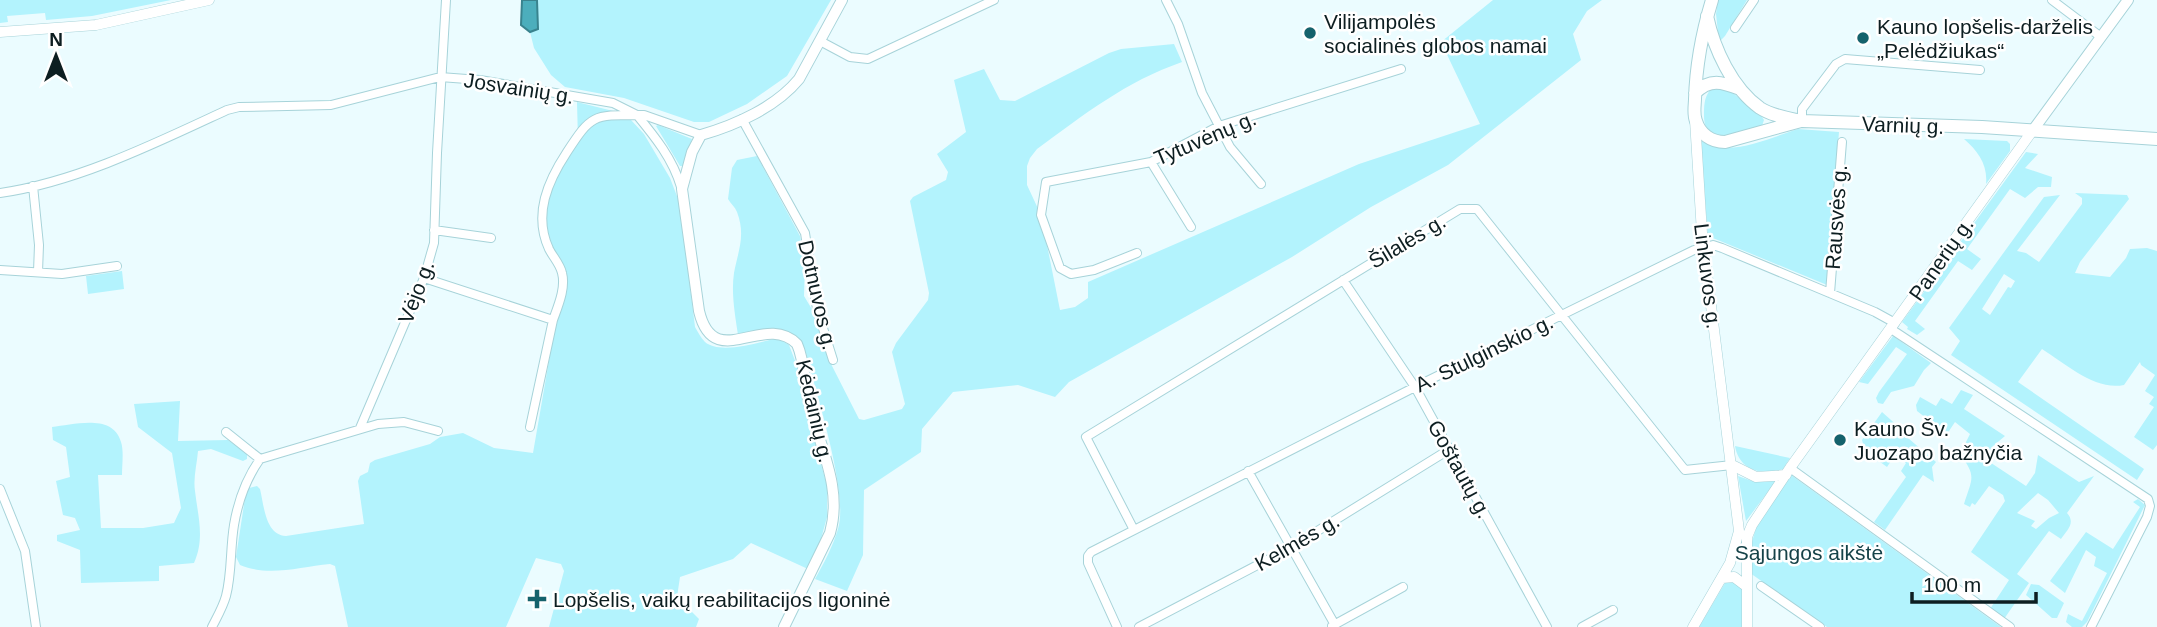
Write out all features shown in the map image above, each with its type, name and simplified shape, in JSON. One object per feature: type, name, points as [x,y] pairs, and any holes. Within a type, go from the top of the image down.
[{"type":"main road","points":[[682,189],[692,152],[701,135],[767,106],[792,87],[842,0]]},
{"type":"main road","name":"Linkuvos g.","points":[[1695,120],[1700,48],[1712,0]]},
{"type":"main road","name":"Panerių g.","points":[[2033,130],[2128,0]]},
{"type":"main road","name":"Varnių g.","points":[[1707,16],[1719,54],[1740,89],[1760,108],[1774,115],[1802,121],[2033,130],[2157,139]]},
{"type":"main road","points":[[1695,93],[1709,83],[1718,81],[1740,89]]},
{"type":"main road","points":[[1758,134],[1767,122],[1760,108]]},
{"type":"main road","points":[[1695,120],[1704,135],[1718,142],[1802,121]]},
{"type":"main road","name":"Kėdainių g.","points":[[682,189],[699,312],[705,330],[721,341],[736,341],[777,332],[785,334],[797,344],[809,404],[833,485],[834,518],[830,533],[784,627]]},
{"type":"street","points":[[0,32],[96,25],[209,0]]},
{"type":"street","name":"Vėjo g.","points":[[360,428],[424,278],[434,243],[440,77],[446,0]]},
{"type":"street","points":[[820,41],[850,57],[868,59],[994,0]]},
{"type":"street","points":[[1166,0],[1178,24],[1195,78],[1219,126],[1230,147],[1261,184]]},
{"type":"street","points":[[1735,28],[1754,0]]},
{"type":"street","points":[[2052,0],[2101,37]]},
{"type":"street","points":[[1802,121],[1802,109],[1836,64],[1845,59],[1980,70]]},
{"type":"street","name":"Tytuvėnų g.","points":[[1137,253],[1094,270],[1071,274],[1059,268],[1041,215],[1046,182],[1151,162],[1219,126],[1401,69]]},
{"type":"street","name":"Josvainių g.","points":[[0,193],[72,174],[135,151],[227,110],[239,107],[331,105],[440,77],[480,80],[613,103],[637,115],[701,135]]},
{"type":"street","points":[[530,427],[553,320],[561,296],[562,274],[545,236],[543,207],[547,186],[582,128],[590,121],[607,115],[637,115],[670,160],[682,189]]},
{"type":"street","name":"Dotnuvos g.","points":[[742,119],[805,233],[817,309],[834,360]]},
{"type":"street","name":"Linkuvos g.","points":[[1695,120],[1696,171],[1703,247],[1738,521],[1735,553],[1722,578]]},
{"type":"street","name":"Panerių g.","points":[[1746,586],[1746,544],[1757,518],[2033,130]]},
{"type":"street","name":"Rausvės g.","points":[[1830,293],[1842,142]]},
{"type":"street","points":[[1151,162],[1191,228]]},
{"type":"street","points":[[33,186],[39,245],[38,272]]},
{"type":"street","name":"Šilalės g.","points":[[1134,530],[1086,437],[1460,209],[1477,209],[1685,470],[1732,465]]},
{"type":"street","points":[[434,230],[491,238]]},
{"type":"street","points":[[1703,247],[1722,248],[1875,312],[2144,495],[2150,506],[2147,517],[2091,627]]},
{"type":"street","name":"A. Stulginskio g.","points":[[1117,627],[1088,563],[1091,552],[1657,266],[1703,247]]},
{"type":"street","points":[[0,270],[62,274],[117,266]]},
{"type":"street","points":[[424,278],[553,320]]},
{"type":"street","name":"Goštautų g.","points":[[1343,280],[1415,387],[1547,627]]},
{"type":"street","points":[[212,627],[227,591],[233,526],[240,497],[260,458],[378,424],[404,422],[438,431]]},
{"type":"street","points":[[226,432],[260,458]]},
{"type":"street","name":"Kelmės g.","points":[[1139,627],[1290,548],[1450,449]]},
{"type":"street","points":[[1732,465],[1756,477],[1788,471],[2010,627]]},
{"type":"street","points":[[1248,471],[1333,626],[1403,587]]},
{"type":"street","points":[[0,489],[25,551],[36,627]]},
{"type":"street","points":[[1693,627],[1722,578],[1734,577],[1746,586],[1747,627]]},
{"type":"street","points":[[1761,586],[1820,627]]},
{"type":"street","points":[[1582,627],[1613,610]]},
{"type":"green space","points":[[0,0],[171,0],[92,16],[46,20],[45,13],[7,16],[8,22],[0,23]]},
{"type":"green space","points":[[537,0],[831,0],[787,76],[747,104],[709,122],[694,122],[624,98],[565,87],[551,75],[534,48],[530,32],[538,29]]},
{"type":"green space","points":[[1493,0],[1602,0],[1587,11],[1573,34],[1581,60],[1448,165],[1371,207],[1292,257],[1069,382],[1055,397],[1018,385],[953,392],[922,429],[921,452],[864,490],[863,555],[847,591],[815,579],[838,529],[839,492],[835,468],[806,353],[799,342],[792,335],[777,329],[738,335],[733,288],[741,229],[737,212],[728,199],[732,168],[737,160],[757,156],[800,236],[805,261],[804,296],[813,311],[829,360],[859,419],[864,420],[902,409],[905,404],[892,352],[928,300],[929,293],[910,201],[946,180],[948,172],[937,154],[966,132],[954,80],[984,69],[1000,100],[1015,101],[1109,53],[1121,49],[1174,44],[1182,62],[1142,79],[1106,100],[1037,149],[1030,158],[1027,185],[1041,215],[1060,310],[1075,307],[1088,298],[1088,282],[1359,164],[1480,124],[1441,42]]},
{"type":"green space","points":[[1718,0],[1747,0],[1719,42],[1716,14]]},
{"type":"green space","points":[[1717,88],[1733,93],[1762,117],[1762,126],[1727,135],[1711,132],[1706,126],[1704,116],[1705,102],[1710,90]]},
{"type":"green space","points":[[577,102],[613,111],[631,120],[644,134],[670,178],[680,204],[695,327],[705,342],[712,346],[730,348],[778,338],[789,345],[799,371],[827,486],[827,517],[808,569],[751,543],[733,559],[680,577],[677,597],[699,619],[696,627],[549,627],[564,571],[561,564],[536,558],[506,627],[348,627],[335,566],[330,564],[273,571],[240,565],[236,557],[249,488],[257,486],[260,489],[270,525],[279,534],[286,536],[364,524],[358,481],[360,476],[368,472],[370,463],[430,444],[440,437],[463,433],[494,448],[533,453],[555,326],[566,287],[547,231],[549,187],[578,141]]},
{"type":"green space","points":[[656,126],[692,139],[683,166],[680,166]]},
{"type":"green space","points":[[1798,129],[1839,132],[1827,285],[1708,236],[1700,140],[1723,148],[1735,147]]},
{"type":"green space","points":[[1964,139],[2007,141],[2010,144],[2010,151],[1986,184],[1981,159]]},
{"type":"green space","points":[[2026,152],[2038,154],[2025,168],[2052,177],[2051,187],[2038,187],[2025,198],[2010,189],[1967,249],[1981,259],[1972,270],[1958,261],[1915,321],[1925,329],[1917,335],[1907,329],[1902,322]]},
{"type":"green space","points":[[2075,193],[2127,195],[2129,199],[2080,262],[2075,273],[2110,277],[2130,249],[2147,248],[2157,251],[2157,445],[2153,450],[2134,437],[2154,407],[2149,404],[2154,397],[2145,391],[2155,375],[2140,362],[2124,385],[2113,386],[2081,375],[2042,349],[2018,382],[2144,469],[2137,480],[1951,355],[1960,341],[1949,328],[2044,197],[2060,195],[2017,251],[2026,253],[2039,262],[2082,204],[2082,198]],"holes":[[[2004,274],[2015,281],[1990,315],[1982,309]]]},
{"type":"green space","points":[[122,271],[124,289],[88,294],[86,276]]},
{"type":"green space","points":[[1893,336],[1931,363],[1914,386],[1891,392],[1883,404],[1878,403],[1876,398],[1907,354],[1896,347],[1868,384],[1859,382]]},
{"type":"green space","points":[[1961,390],[1973,395],[1964,409],[2005,436],[1993,446],[1985,459],[2026,486],[2035,473],[2038,455],[2079,482],[2094,476],[2067,513],[2071,523],[2061,539],[2049,531],[2017,574],[2029,583],[2004,619],[1990,609],[2009,580],[1971,552],[2005,501],[2003,495],[1989,486],[1975,505],[1972,503],[1970,507],[1964,504],[1971,483],[1971,473],[1960,454],[1970,434],[1955,422],[1947,434],[1917,411],[1916,405],[1920,397],[1936,406],[1941,398],[1952,404]],"holes":[[[2038,493],[2059,513],[2036,529],[2031,526],[2035,521],[2017,513]]]},
{"type":"green space","points":[[180,401],[178,441],[228,440],[247,454],[247,459],[243,461],[211,449],[198,451],[195,486],[200,536],[194,563],[159,566],[159,581],[81,583],[80,550],[57,541],[57,535],[80,530],[75,518],[63,515],[56,481],[70,477],[66,447],[53,440],[52,427],[91,423],[110,427],[117,433],[123,454],[122,475],[98,475],[101,528],[143,528],[174,523],[181,508],[172,453],[138,427],[134,404]]},
{"type":"green space","points":[[1882,412],[1936,462],[1932,467],[1934,482],[1923,475],[1885,530],[1874,522],[1906,477],[1901,471],[1906,463],[1895,455],[1887,467],[1865,451],[1862,440]]},
{"type":"green space","points":[[1735,446],[1790,458],[1783,469],[1759,471],[1741,461]]},
{"type":"green space","name":"Sąjungos aikštė","points":[[1791,475],[2001,627],[1827,627],[1750,573],[1750,549],[1756,528]]},
{"type":"green space","points":[[1738,476],[1755,482],[1776,481],[1746,521]]},
{"type":"green space","points":[[2138,499],[2145,505],[2087,622],[2082,627],[2072,627],[2066,622],[2068,614],[2082,621],[2107,573],[2094,566],[2096,557],[2086,550],[2065,593],[2050,581],[2086,532],[2113,549],[2140,507],[2133,502]]},
{"type":"green space","points":[[1733,580],[1742,588],[1742,627],[1699,627],[1725,583]]},
{"type":"green space","points":[[2031,584],[2039,585],[2064,603],[2057,618],[2052,618],[2026,595]]},
{"type":"shaded area","points":[[522,0],[537,0],[538,29],[530,32],[521,25]]},
{"type":"place","name":"Vilijampolės socialinės globos namai","points":[[1310,33]]},
{"type":"place","name":"Kauno lopšelis-darželis „Pelėdžiukas“","points":[[1863,38]]},
{"type":"place","name":"Kauno Šv. Juozapo bažnyčia","points":[[1840,440]]},
{"type":"place","name":"Lopšelis, vaikų reabilitacijos ligoninė","points":[[537,599]]}]
